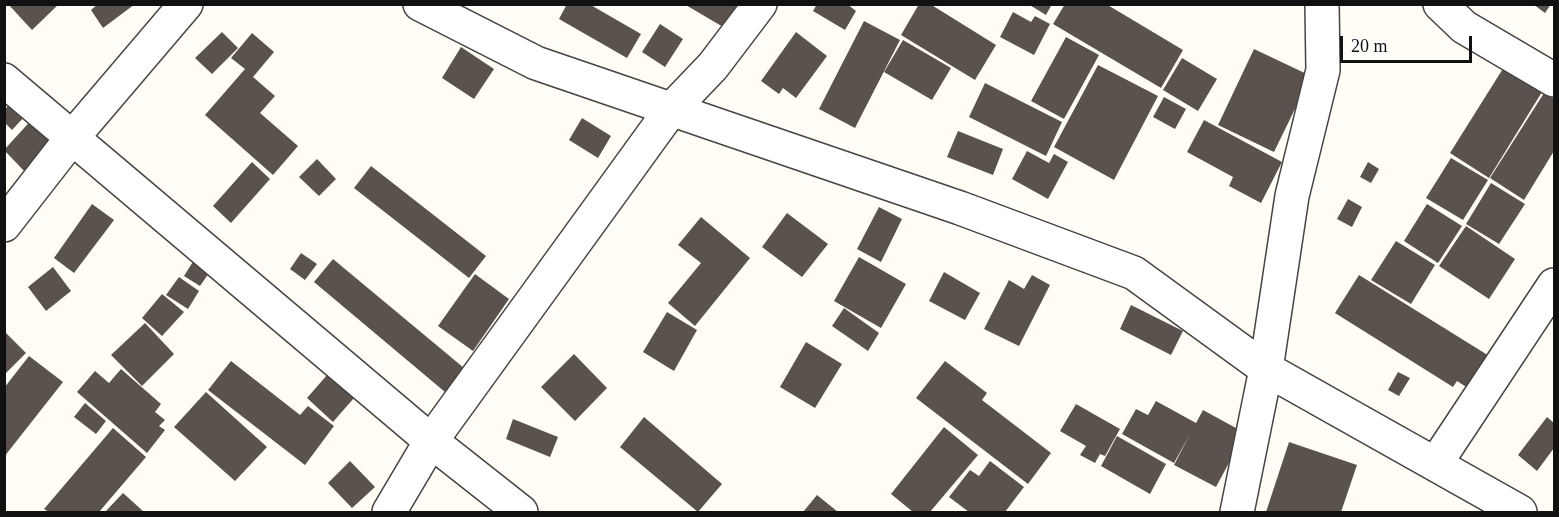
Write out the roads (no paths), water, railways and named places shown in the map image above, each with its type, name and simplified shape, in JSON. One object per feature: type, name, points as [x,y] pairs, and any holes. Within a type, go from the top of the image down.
[{"type":"street","points":[[4,225],[71,139],[186,4]]},
{"type":"street","points":[[420,4],[536,63],[670,111],[960,208],[1134,273],[1266,369],[1436,463],[1520,513]]},
{"type":"street","points":[[389,513],[431,441],[670,111],[713,66],[759,4]]},
{"type":"street","points":[[1237,513],[1266,369],[1292,196],[1323,70],[1322,4]]},
{"type":"street","points":[[1440,4],[1464,27],[1554,80]]},
{"type":"street","points":[[4,80],[431,441],[521,513]]},
{"type":"street","points":[[1436,463],[1554,285]]}]
